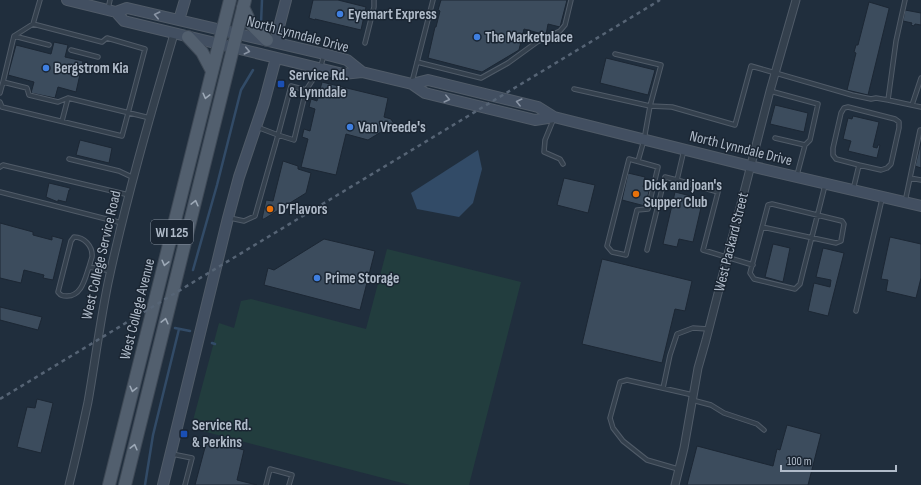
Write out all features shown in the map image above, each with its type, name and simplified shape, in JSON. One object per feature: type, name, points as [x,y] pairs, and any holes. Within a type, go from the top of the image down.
[{"type":"main road","points":[[67,0],[111,7]]},
{"type":"main road","points":[[179,20],[185,0]]},
{"type":"main road","name":"West College Avenue","points":[[109,485],[230,0]]},
{"type":"main road","points":[[244,4],[251,24],[271,41],[286,0]]},
{"type":"main road","name":"West College Avenue","points":[[124,485],[244,4]]},
{"type":"main road","name":"North Lynndale Drive","points":[[111,7],[127,8],[324,54],[347,60],[362,72]]},
{"type":"main road","name":"North Lynndale Drive","points":[[111,7],[124,21],[174,34],[343,74],[362,72],[412,84],[425,94],[535,120],[554,118],[882,198],[921,206]]},
{"type":"main road","points":[[188,37],[202,52],[212,71]]},
{"type":"main road","points":[[163,485],[228,218],[239,177],[264,103],[276,58]]},
{"type":"main road","name":"North Lynndale Drive","points":[[412,84],[428,80],[538,107],[554,118]]},
{"type":"street","name":"West Packard Street","points":[[675,485],[684,448],[698,368],[750,166],[796,0]]},
{"type":"street","name":"West College Service Road","points":[[69,485],[88,401],[101,319],[122,223],[174,34]]},
{"type":"lane","points":[[0,93],[14,36],[33,24],[40,0]]},
{"type":"lane","points":[[365,43],[374,7],[374,0]]},
{"type":"lane","points":[[412,84],[433,0]]},
{"type":"lane","points":[[417,62],[481,78],[508,63],[537,42],[560,31],[565,25],[571,0]]},
{"type":"lane","points":[[888,100],[896,41],[905,0]]},
{"type":"lane","points":[[0,102],[2,106],[122,136],[145,49],[107,38],[102,42],[33,24]]},
{"type":"lane","points":[[14,36],[49,45]]},
{"type":"lane","points":[[71,50],[98,57]]},
{"type":"lane","points":[[256,127],[294,140],[306,90],[320,69],[324,54]]},
{"type":"lane","points":[[615,54],[660,65],[638,161]]},
{"type":"lane","points":[[574,89],[650,106],[672,108],[735,125],[751,66],[775,74],[858,96],[871,99],[876,98],[888,100],[921,107]]},
{"type":"lane","points":[[912,105],[921,78]]},
{"type":"lane","points":[[3,82],[27,88],[29,95],[58,102],[68,98],[150,118]]},
{"type":"lane","points":[[228,218],[244,221],[255,216],[291,86],[306,90]]},
{"type":"lane","points":[[770,91],[818,104],[810,140],[805,145],[797,177]]},
{"type":"lane","points":[[62,121],[68,98]]},
{"type":"lane","points":[[848,107],[895,119],[899,122],[891,164],[887,168],[881,170],[860,165],[836,159],[833,155],[833,148],[841,113],[844,108],[848,107]]},
{"type":"lane","points":[[554,118],[545,140],[544,152],[560,159],[563,164]]},
{"type":"lane","points":[[905,203],[921,130]]},
{"type":"lane","points":[[775,138],[805,145]]},
{"type":"lane","points":[[677,180],[684,150]]},
{"type":"lane","points":[[69,159],[119,171],[134,178]]},
{"type":"lane","points":[[629,159],[638,161],[658,167],[648,209],[637,210],[626,255],[612,252],[607,246],[629,159]]},
{"type":"lane","points":[[0,167],[3,165],[129,195]]},
{"type":"lane","points":[[853,191],[860,165]]},
{"type":"lane","points":[[647,250],[665,177],[718,192],[703,250],[752,264]]},
{"type":"lane","points":[[910,178],[921,180]]},
{"type":"lane","points":[[762,227],[812,238],[836,243],[841,241],[844,224],[842,221],[818,214],[772,204],[768,205],[762,227],[752,264],[750,273],[754,278],[795,289],[800,284],[812,238],[818,214],[825,184]]},
{"type":"lane","points":[[0,192],[122,223]]},
{"type":"lane","points":[[856,311],[882,198]]},
{"type":"lane","points":[[74,237],[79,237],[91,248],[92,256],[89,267],[84,283],[78,293],[72,296],[60,295],[58,292],[71,241],[74,237]]},
{"type":"lane","points":[[89,267],[111,271]]},
{"type":"lane","points":[[663,388],[670,355],[677,334],[693,328],[708,329]]},
{"type":"lane","points":[[678,469],[647,460],[623,441],[613,428],[610,418],[620,382],[626,380],[663,388],[711,405],[724,413],[757,424],[764,430]]},
{"type":"lane","points":[[171,453],[192,458],[185,485]]},
{"type":"lane","points":[[266,485],[270,469],[292,474],[289,485]]},
{"type":"green space","points":[[387,249],[521,282],[469,485],[410,485],[191,428],[219,323],[234,328],[241,301],[251,299],[366,329]]},
{"type":"water","points":[[478,150],[482,169],[473,203],[459,217],[417,209],[411,193]]},
{"type":"building","points":[[313,0],[338,0],[366,7],[361,30],[309,18]]},
{"type":"building","name":"The Marketplace","points":[[441,0],[567,0],[560,27],[548,24],[546,35],[524,29],[519,50],[482,72],[428,58],[440,11],[438,10]]},
{"type":"building","points":[[869,2],[889,9],[868,95],[847,90],[856,53],[854,52],[856,45],[858,45]]},
{"type":"building","points":[[905,10],[921,13],[921,25],[915,24],[914,26],[911,25],[912,23],[903,21]]},
{"type":"building","name":"Bergstrom Kia","points":[[54,42],[68,45],[65,57],[83,61],[76,92],[58,87],[55,98],[31,93],[34,82],[8,75],[16,45],[51,54]]},
{"type":"building","points":[[606,58],[655,70],[648,95],[600,83]]},
{"type":"building","name":"Van Vreede's","points":[[322,82],[388,98],[384,117],[391,119],[394,124],[368,140],[346,134],[336,175],[301,167],[308,139],[302,137],[304,129],[310,131],[315,109],[309,107],[311,99],[317,101]]},
{"type":"building","points":[[775,105],[808,113],[804,132],[770,124]]},
{"type":"building","points":[[853,116],[879,122],[873,147],[877,148],[878,145],[880,145],[877,158],[848,151],[851,141],[843,139],[848,118],[852,119]]},
{"type":"building","points":[[80,140],[112,148],[109,163],[76,155]]},
{"type":"building","points":[[921,142],[921,168],[915,166]]},
{"type":"building","points":[[283,161],[298,166],[298,169],[311,173],[306,193],[262,219],[266,200],[273,201]]},
{"type":"building","name":"Dick and joan's Supper Club","points":[[628,173],[645,177],[643,187],[650,188],[645,206],[622,200]]},
{"type":"building","points":[[564,178],[595,185],[588,213],[557,205]]},
{"type":"building","points":[[49,183],[70,188],[66,202],[58,200],[58,202],[46,197]]},
{"type":"building","points":[[675,192],[703,199],[693,242],[679,239],[677,247],[663,244]]},
{"type":"building","points":[[0,223],[33,232],[33,235],[52,240],[52,236],[63,239],[53,280],[43,278],[44,275],[24,270],[21,283],[0,278]]},
{"type":"building","points":[[890,237],[921,244],[921,278],[916,298],[886,291],[888,280],[881,279]]},
{"type":"building","name":"Prime Storage","points":[[324,239],[375,251],[360,310],[264,285],[268,268],[274,270]]},
{"type":"building","points":[[773,244],[790,248],[783,282],[765,277]]},
{"type":"building","points":[[823,248],[844,253],[828,316],[808,311],[814,283],[830,287],[831,280],[816,277]]},
{"type":"building","points":[[602,259],[692,281],[685,311],[675,309],[662,363],[582,344]]},
{"type":"building","points":[[0,307],[42,317],[38,330],[0,320]]},
{"type":"building","points":[[37,399],[53,403],[41,453],[17,447],[27,407],[35,408]]},
{"type":"building","points":[[787,425],[821,434],[808,485],[687,485],[697,446],[773,466],[777,449],[780,450]]},
{"type":"building","points":[[207,440],[244,450],[237,480],[257,485],[195,485]]},
{"type":"waterway","points":[[261,23],[262,0]]},
{"type":"waterway","points":[[193,270],[217,185],[241,90],[253,70]]},
{"type":"waterway","points":[[175,328],[190,331]]},
{"type":"waterway","points":[[145,485],[153,435],[179,329]]},
{"type":"railway","points":[[0,399],[660,0]]},
{"type":"place","name":"Eyemart Express","points":[[340,14]]},
{"type":"place","name":"The Marketplace","points":[[477,37]]},
{"type":"place","name":"Bergstrom Kia","points":[[46,68]]},
{"type":"place","name":"Service Rd. & Lynndale","points":[[281,84]]},
{"type":"place","name":"Van Vreede's","points":[[350,127]]},
{"type":"place","name":"Dick and joan's Supper Club","points":[[636,194]]},
{"type":"place","name":"D’Flavors","points":[[270,209]]},
{"type":"place","name":"Prime Storage","points":[[317,278]]},
{"type":"place","name":"Service Rd. & Perkins","points":[[184,434]]}]
